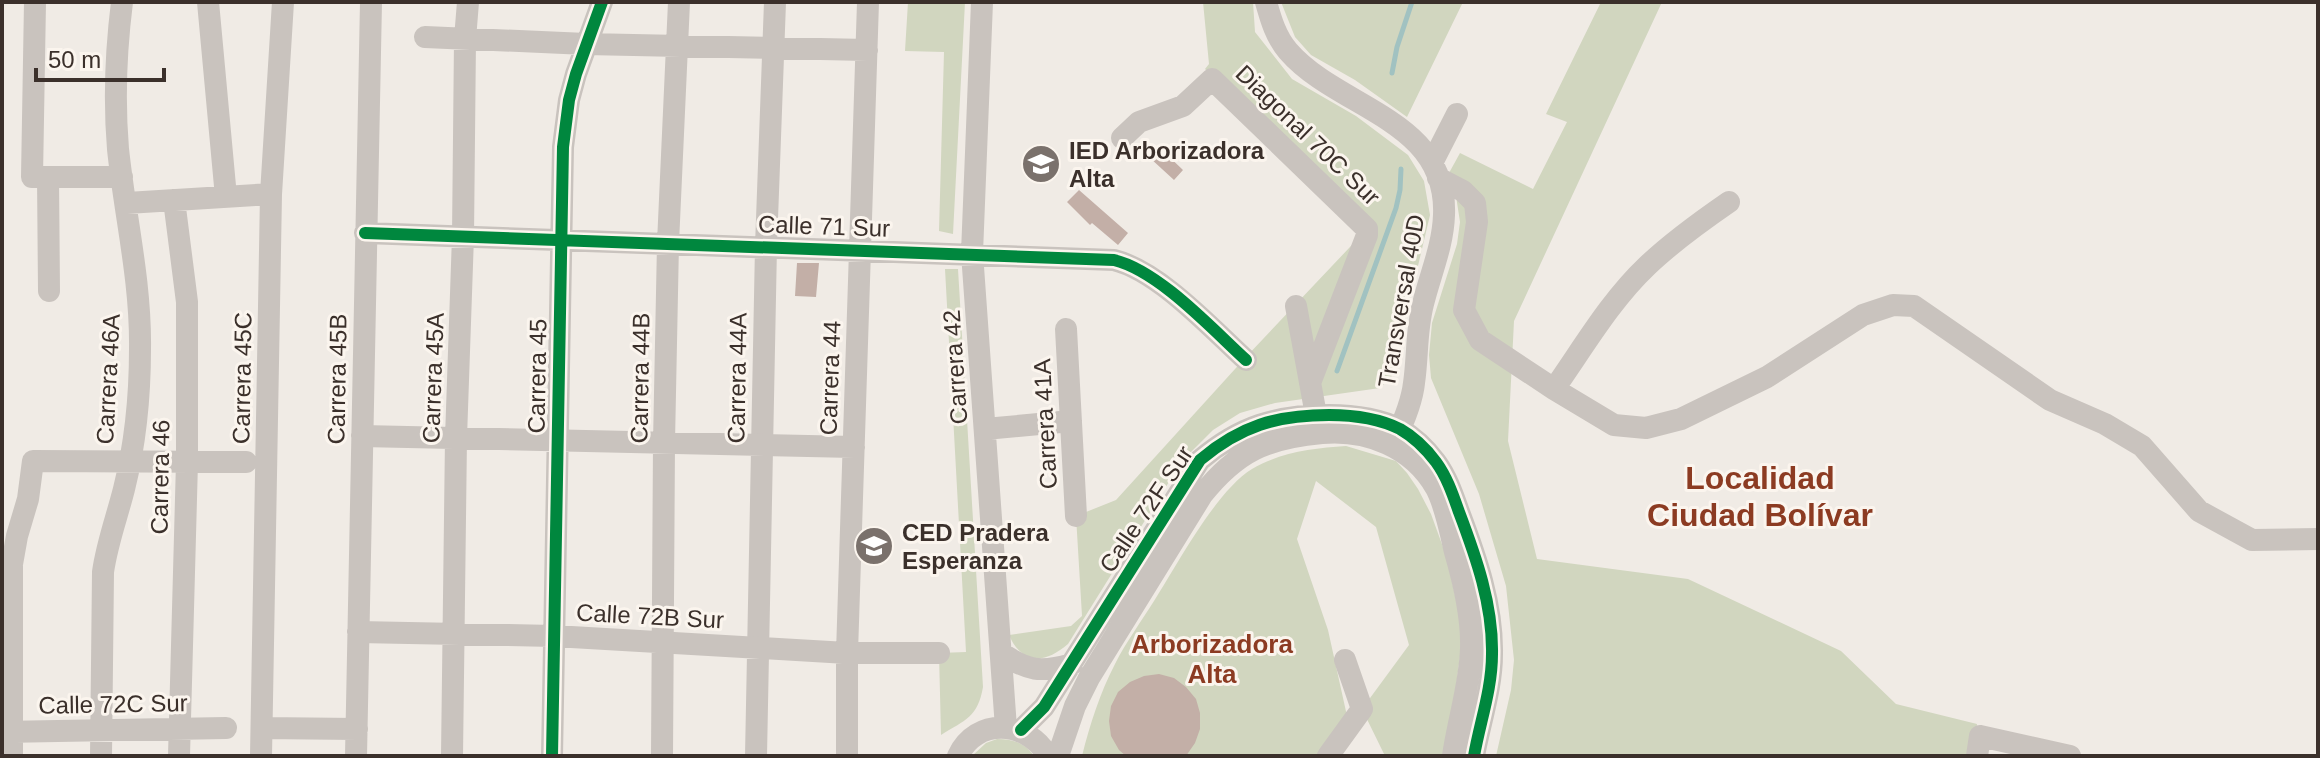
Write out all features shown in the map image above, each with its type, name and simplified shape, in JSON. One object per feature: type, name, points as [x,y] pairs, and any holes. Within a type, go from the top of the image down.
[{"type":"street","points":[[35,2],[40,177],[49,291]]},
{"type":"street","name":"Carrera 46A","points":[[101,756],[103,572],[106,546],[130,461],[140,350],[137,278],[116,110],[122,2]]},
{"type":"street","points":[[208,2],[226,197]]},
{"type":"street","name":"Carrera 45C","points":[[261,756],[271,194],[283,2]]},
{"type":"street","name":"Carrera 45B","points":[[356,756],[371,2]]},
{"type":"street","name":"Carrera 45A","points":[[452,756],[456,438],[468,2]]},
{"type":"street","name":"Carrera 45","points":[[552,756],[565,131],[569,100],[602,2]]},
{"type":"street","name":"Carrera 44B","points":[[662,756],[668,243],[679,2]]},
{"type":"street","name":"Carrera 44A","points":[[756,756],[766,246],[775,2]]},
{"type":"street","name":"Carrera 44","points":[[847,756],[847,653],[868,2]]},
{"type":"street","name":"Carrera 42","points":[[982,2],[972,253],[1001,653],[1014,729]]},
{"type":"street","points":[[1266,2],[1274,31],[1289,53],[1313,73],[1403,130],[1416,142],[1435,171],[1475,203],[1477,222],[1464,310],[1480,340],[1614,425],[1646,428],[1681,419],[1767,377],[1863,315],[1893,305],[1914,306],[2040,394],[2105,424],[2142,446],[2199,511],[2252,540],[2318,539]]},
{"type":"street","points":[[425,37],[867,50]]},
{"type":"street","name":"Diagonal 70C Sur","points":[[1122,138],[1139,122],[1183,106],[1212,79],[1367,229],[1310,383]]},
{"type":"street","points":[[1435,171],[1457,114]]},
{"type":"street","name":"Transversal 40D","points":[[1396,437],[1412,395],[1417,331],[1441,243],[1444,202],[1435,171]]},
{"type":"street","points":[[40,177],[122,177]]},
{"type":"street","points":[[127,203],[271,194]]},
{"type":"street","name":"Carrera 46","points":[[174,200],[187,302],[187,462],[179,756]]},
{"type":"street","points":[[1554,389],[1606,314],[1645,268],[1695,225],[1729,202]]},
{"type":"street","name":"Calle 71 Sur","points":[[365,233],[1099,258],[1134,266],[1161,283],[1246,360]]},
{"type":"street","points":[[1296,306],[1316,415]]},
{"type":"street","name":"Carrera 41A","points":[[1066,329],[1076,516]]},
{"type":"street","name":"Calle 72F Sur","points":[[1014,729],[1039,713],[1200,460],[1218,445],[1254,426],[1295,416],[1353,415],[1376,420],[1396,437],[1436,489],[1446,514],[1466,594],[1471,646],[1453,756]]},
{"type":"street","points":[[985,429],[1071,421]]},
{"type":"street","name":"Calle 72F Sur","points":[[1058,756],[1075,706],[1089,678],[1202,495],[1224,468],[1261,445],[1282,439],[1353,433],[1396,437],[1427,451],[1448,483],[1474,556],[1492,635],[1491,676],[1474,756]]},
{"type":"street","points":[[362,436],[854,447]]},
{"type":"street","points":[[12,756],[7,732],[12,564],[28,499],[33,461],[246,462]]},
{"type":"street","name":"Calle 72B Sur","points":[[358,632],[554,636],[847,653],[939,653]]},
{"type":"street","points":[[1001,653],[1028,669],[1041,670],[1072,664]]},
{"type":"street","points":[[1328,756],[1362,709],[1345,660]]},
{"type":"street","name":"Calle 72C Sur","points":[[7,732],[226,728]]},
{"type":"street","points":[[262,728],[357,729]]},
{"type":"street","points":[[958,756],[972,738],[986,731],[1014,729],[1043,747],[1048,756]]},
{"type":"street","points":[[1979,746],[2070,756]]},
{"type":"green space","points":[[908,2],[965,2],[953,234],[939,231],[944,52],[905,51]]},
{"type":"green space","points":[[1203,2],[1253,2],[1255,32],[1292,79],[1356,116],[1408,155],[1424,181],[1430,215],[1392,376],[1380,388],[1275,403],[1240,413],[1213,430],[1182,461],[1068,644],[1043,658],[1027,656],[1014,645],[1009,635],[1071,626],[1082,616],[1076,516],[1116,500],[1367,229],[1205,69],[1209,64]]},
{"type":"green space","points":[[1281,2],[1463,2],[1407,117],[1355,80],[1311,55],[1295,37]]},
{"type":"green space","points":[[1601,2],[1662,2],[1514,321],[1508,441],[1537,559],[1688,579],[1841,651],[1896,704],[1977,724],[1972,756],[1496,756],[1511,690],[1514,660],[1506,586],[1479,494],[1431,378],[1429,355],[1432,323],[1457,244],[1460,222],[1449,173],[1460,153],[1533,189],[1567,122],[1546,114]]},
{"type":"green space","points":[[945,269],[958,269],[983,687],[974,711],[941,735],[939,653],[966,652]]},
{"type":"green space","points":[[1346,446],[1396,461],[1407,473],[1431,514],[1447,558],[1463,633],[1447,756],[1385,756],[1362,709],[1409,645],[1376,527],[1316,481],[1297,539],[1328,630],[1347,716],[1318,756],[1082,756],[1100,697],[1119,656],[1198,530],[1225,494],[1252,469],[1274,459],[1310,450]]},
{"type":"green space","points":[[997,739],[1018,743],[1034,756],[972,756],[986,743]]},
{"type":"building","points":[[1160,148],[1183,170],[1174,180],[1150,158]]},
{"type":"building","points":[[1079,190],[1128,233],[1118,245],[1092,223],[1090,225],[1067,202]]},
{"type":"building","points":[[797,263],[819,263],[816,297],[795,296]]},
{"type":"building","points":[[1159,674],[1174,678],[1196,699],[1200,729],[1195,743],[1186,756],[1126,756],[1111,736],[1111,706],[1118,692],[1130,682]]},
{"type":"waterway","points":[[1392,73],[1412,2]]},
{"type":"waterway","points":[[1337,371],[1396,208],[1401,169]]},
{"type":"cycle path","points":[[552,756],[563,147],[569,100],[602,2]]},
{"type":"cycle path","points":[[365,233],[1114,260],[1131,266],[1166,288],[1246,360]]},
{"type":"cycle path","points":[[1021,730],[1044,707],[1200,460],[1245,431],[1276,420],[1347,416],[1383,422],[1400,429],[1424,448],[1447,480],[1482,582],[1492,636],[1490,680],[1474,756]]},
{"type":"place","name":"IED Arborizadora Alta","points":[[1041,164]]},
{"type":"place","name":"CED Pradera Esperanza","points":[[874,546]]},
{"type":"district","name":"Localidad Ciudad Bolívar","points":[[1760,496]]},
{"type":"district","name":"Arborizadora Alta","points":[[1212,659]]}]
